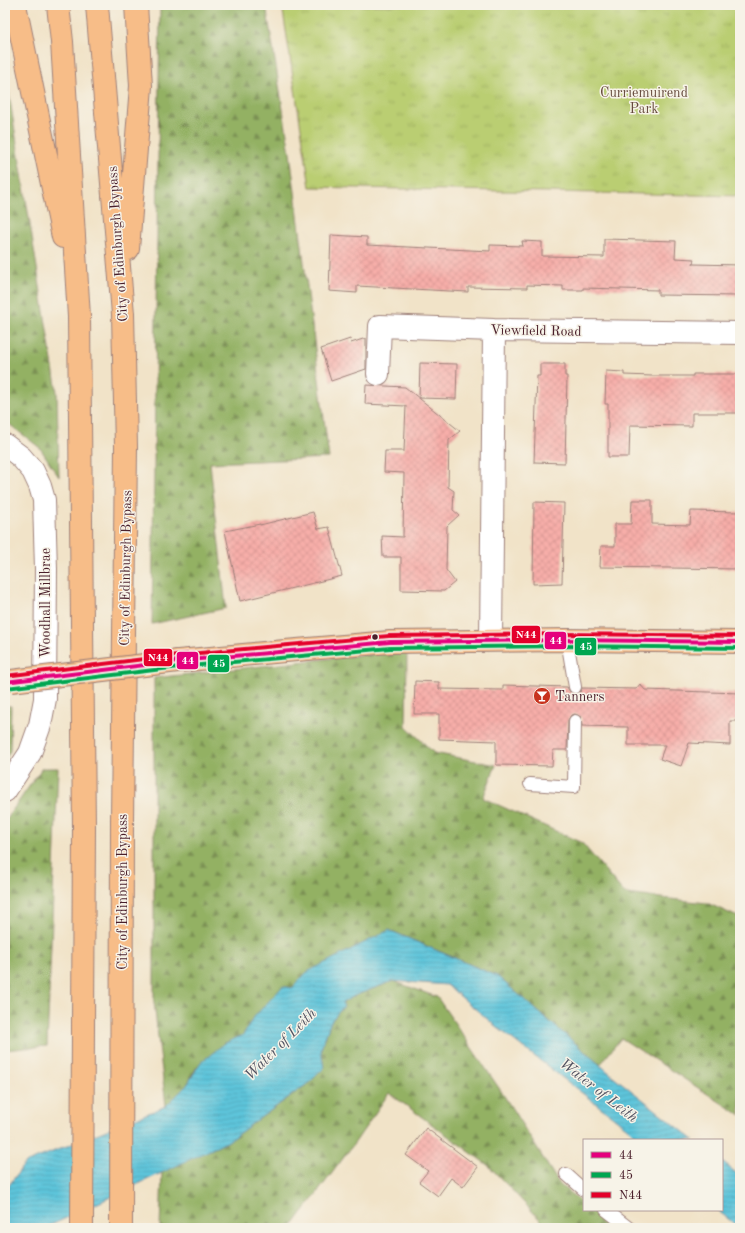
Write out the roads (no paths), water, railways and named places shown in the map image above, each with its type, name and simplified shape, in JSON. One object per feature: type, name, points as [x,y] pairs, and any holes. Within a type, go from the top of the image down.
[{"type":"main road","points":[[15,5],[79,317]]},
{"type":"main road","points":[[58,5],[62,42],[79,317],[84,828],[82,1228]]},
{"type":"main road","name":"City of Edinburgh Bypass","points":[[97,5],[123,314],[126,455],[122,821],[121,1228]]},
{"type":"main road","points":[[123,314],[141,86],[136,5]]},
{"type":"main road","points":[[8,681],[285,650],[390,642],[491,640],[740,642]]},
{"type":"street","name":"Viewfield Road","points":[[378,374],[380,326],[494,330],[740,333]]},
{"type":"street","points":[[491,640],[494,330]]},
{"type":"street","name":"Woodhall Millbrae","points":[[5,445],[21,457],[33,471],[40,486],[44,500],[46,569],[45,699],[40,725],[30,753],[5,791]]},
{"type":"lane","points":[[567,640],[575,687]]},
{"type":"lane","points":[[530,784],[574,787],[575,721]]},
{"type":"lane","points":[[566,1174],[583,1189]]},
{"type":"lane","points":[[607,1211],[629,1228]]},
{"type":"water","name":"Water of Leith","points":[[389,930],[497,976],[613,1076],[693,1139],[638,1139],[630,1130],[498,1028],[447,985],[393,981],[354,996],[342,1003],[344,1006],[331,1021],[321,1049],[324,1068],[310,1082],[227,1142],[45,1228],[5,1228],[5,1191],[25,1163],[166,1106],[187,1085],[200,1063],[225,1043],[243,1035],[253,1018],[283,986],[292,988],[307,972]]},
{"type":"water","points":[[723,1163],[740,1176],[740,1228],[718,1211],[723,1211]]},
{"type":"place","name":"Tanners","points":[[542,696]]},
{"type":"park label","name":"Curriemuirend Park","points":[[644,100]]}]
